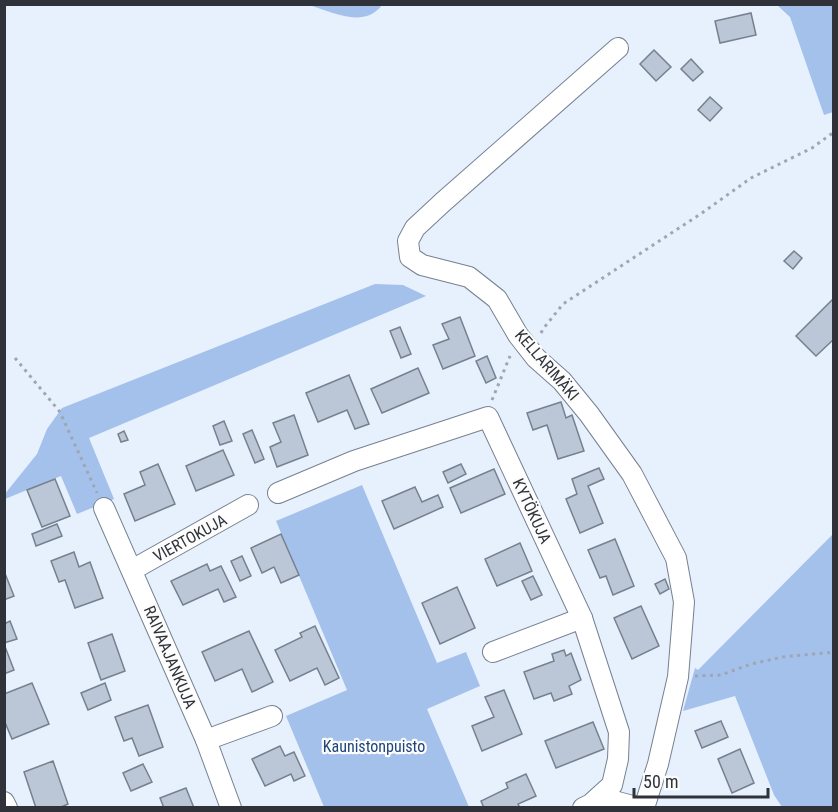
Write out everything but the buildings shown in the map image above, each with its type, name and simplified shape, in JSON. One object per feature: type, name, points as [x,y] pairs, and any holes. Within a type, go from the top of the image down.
[{"type":"street","name":"KELLARIMÄKI","points":[[618,48],[443,202],[416,228],[408,241],[410,257],[422,265],[469,277],[497,299],[518,335],[536,358],[562,381],[633,474],[676,558],[684,602],[678,677],[658,764],[642,807]]},
{"type":"street","points":[[278,493],[354,461],[488,417]]},
{"type":"street","name":"KYTÖKUJA","points":[[488,417],[582,618],[619,732],[618,759],[612,785],[591,802]]},
{"type":"street","name":"VIERTOKUJA","points":[[132,570],[248,505]]},
{"type":"street","name":"RAIVAAJANKUJA","points":[[104,508],[206,740],[231,807]]},
{"type":"street","points":[[492,652],[582,618]]},
{"type":"street","points":[[206,740],[272,716]]},
{"type":"street","points":[[4,802],[7,807]]},
{"type":"street","points":[[591,802],[642,807]]},
{"type":"path","points":[[536,358],[543,329],[563,304],[751,178],[812,148],[834,132]]},
{"type":"path","points":[[488,417],[493,396],[518,335]]},
{"type":"path","points":[[15,358],[60,412],[104,508]]},
{"type":"path","points":[[678,677],[721,675],[751,664],[783,657],[834,652]]},
{"type":"green space","points":[[382,4],[375,12],[357,17],[347,17],[309,5]]},
{"type":"green space","points":[[777,5],[833,5],[833,112],[824,115],[790,17]]},
{"type":"green space","points":[[375,284],[403,285],[426,296],[89,438],[114,499],[77,514],[61,476],[5,499],[4,495],[37,454],[47,429],[62,408]]},
{"type":"green space","name":"Kaunistonpuisto","points":[[362,485],[437,663],[466,652],[480,686],[427,709],[469,807],[324,807],[286,716],[347,690],[276,521]]},
{"type":"green space","points":[[833,534],[833,807],[782,807],[774,795],[735,696],[683,711],[695,668],[698,670]]}]
